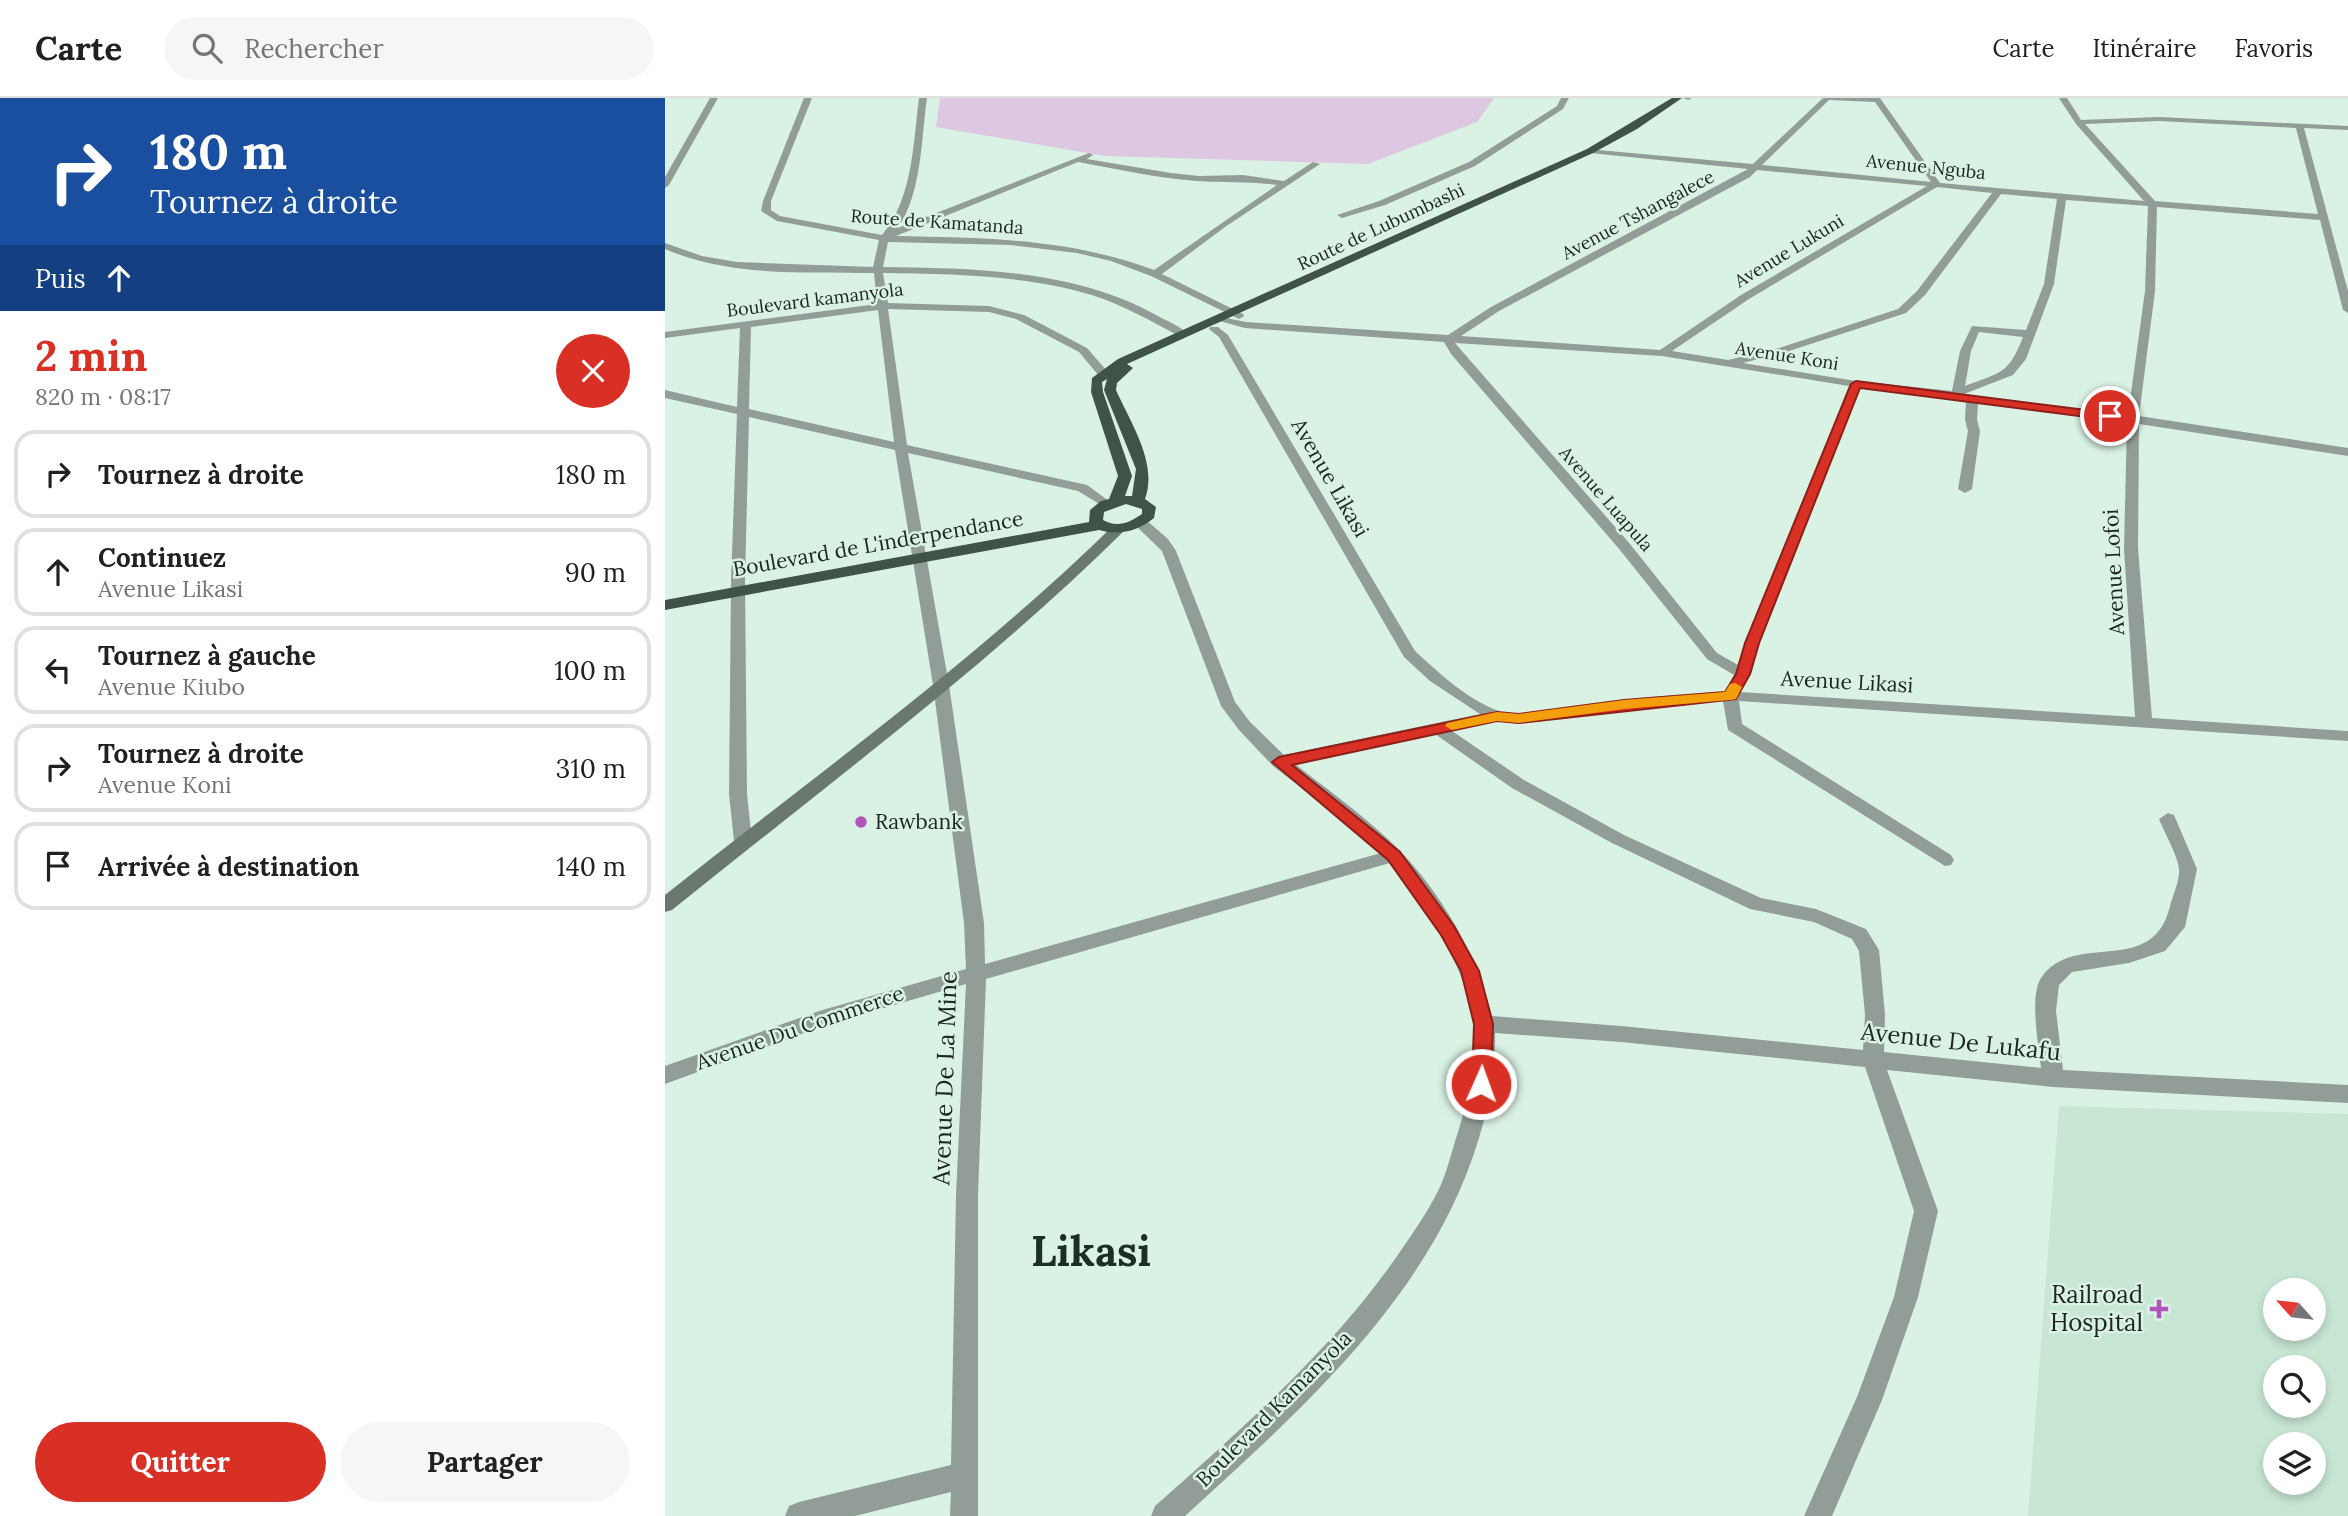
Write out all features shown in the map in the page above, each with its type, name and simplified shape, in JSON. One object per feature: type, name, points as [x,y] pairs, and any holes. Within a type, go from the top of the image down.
[{"type":"highway","name":"Route de Lubumbashi","points":[[1595,152],[1678,98]]},
{"type":"highway","name":"Route de Lubumbashi","points":[[1106,378],[1595,152],[1688,98]]},
{"type":"highway","name":"Route de Lubumbashi","points":[[1106,378],[1122,362],[1183,334],[1227,320]]},
{"type":"highway","points":[[1106,378],[1143,469],[1142,488],[1137,501]]},
{"type":"highway","points":[[1106,378],[1097,392],[1125,476],[1111,503],[1096,521],[1118,528],[1141,523],[1149,515],[1149,507],[1137,501],[1111,503]]},
{"type":"highway","name":"Boulevard de L'inderpendance","points":[[665,595],[738,585],[1096,521]]},
{"type":"highway","name":"Boulevard de L'inderpendance","points":[[665,605],[738,585]]},
{"type":"main road","points":[[665,905],[941,685],[1069,578],[1118,528]]},
{"type":"street","points":[[665,185],[714,98]]},
{"type":"street","name":"Route de Kamatanda","points":[[808,98],[767,201],[766,211],[777,218],[883,238],[1010,242],[1077,250],[1114,259],[1181,285],[1227,320]]},
{"type":"street","points":[[883,238],[903,211],[923,98]]},
{"type":"street","points":[[1342,215],[1383,203],[1472,164],[1560,107],[1565,98]]},
{"type":"street","points":[[1827,98],[1877,99],[1937,184]]},
{"type":"street","name":"Avenue Tshangalece","points":[[1448,340],[1495,309],[1747,175],[1827,98]]},
{"type":"street","points":[[2063,98],[2078,122],[2153,205]]},
{"type":"street","points":[[2078,122],[2159,119],[2348,128]]},
{"type":"street","points":[[2299,124],[2348,310]]},
{"type":"street","name":"Avenue Nguba","points":[[1595,152],[2062,197],[2322,217]]},
{"type":"street","points":[[883,238],[1089,155]]},
{"type":"street","points":[[1078,160],[1171,176],[1199,179],[1243,178],[1285,184]]},
{"type":"street","points":[[1155,274],[1316,164]]},
{"type":"street","name":"Avenue Lukuni","points":[[1663,353],[1745,298],[1937,184]]},
{"type":"street","points":[[1722,364],[1782,350],[1902,311],[1921,293],[1999,190]]},
{"type":"street","points":[[1955,394],[2009,373],[2020,359],[2049,284],[2062,197]]},
{"type":"street","name":"Avenue Lofoi","points":[[2144,723],[2131,549],[2133,419],[2150,291],[2153,205]]},
{"type":"street","name":"Avenue De La Mine","points":[[883,238],[878,250],[882,306],[917,552],[941,685],[974,923],[976,974],[967,1195],[964,1516]]},
{"type":"street","points":[[665,246],[705,261],[732,265],[955,270],[1047,280],[1136,307],[1183,334]]},
{"type":"street","name":"Boulevard kamanyola","points":[[665,335],[882,306],[989,309],[1020,317],[1083,350],[1106,378]]},
{"type":"street","name":"Avenue Koni","points":[[1227,320],[1448,340],[1663,353],[1779,373],[1955,394],[2348,452]]},
{"type":"street","name":"Avenue Likasi","points":[[1227,320],[1223,335],[1409,654],[1436,678],[1497,716],[1519,719],[1624,705],[1730,696],[2348,736]]},
{"type":"street","points":[[743,841],[738,794],[738,585],[745,324]]},
{"type":"street","points":[[1955,394],[1971,335],[1976,328],[2029,334]]},
{"type":"street","name":"Avenue Luapula","points":[[1448,340],[1455,352],[1529,439],[1625,547],[1712,656],[1743,674]]},
{"type":"street","points":[[1856,384],[1752,643],[1743,674],[1730,696],[1734,726],[1778,757],[1855,801],[1945,860]]},
{"type":"street","points":[[665,394],[1082,488],[1111,503]]},
{"type":"street","points":[[1965,489],[1975,431],[1971,420],[1972,398]]},
{"type":"street","name":"Boulevard Kamanyola","points":[[1141,523],[1163,542],[1169,551],[1227,703],[1250,733],[1279,762],[1394,856],[1448,931],[1470,971],[1484,1024],[1481,1084],[1474,1119],[1448,1193],[1427,1231],[1401,1271],[1313,1376],[1165,1516]]},
{"type":"street","points":[[1279,762],[1497,716]]},
{"type":"street","points":[[1439,729],[1518,784],[1618,839],[1757,904],[1816,916],[1860,934],[1869,950],[1875,1015],[1873,1060],[1926,1211],[1906,1297],[1869,1400],[1818,1516]]},
{"type":"street","points":[[2053,1079],[2046,1011],[2049,982],[2066,965],[2129,956],[2158,946],[2175,928],[2188,869],[2168,819]]},
{"type":"street","name":"Avenue Du Commerce","points":[[665,1075],[808,1022],[909,989],[976,974],[1394,856]]},
{"type":"street","name":"Avenue De Lukafu","points":[[1484,1024],[1621,1034],[2053,1079],[2348,1094]]},
{"type":"street","points":[[799,1516],[963,1476]]},
{"type":"shaded area","points":[[940,98],[1494,98],[1477,122],[1368,164],[1105,156],[936,127]]},
{"type":"shaded area","name":"Railroad Hospital","points":[[2059,1106],[2348,1114],[2348,1516],[2028,1516]]},
{"type":"slow traffic","points":[[1452,726],[1497,716],[1519,719],[1624,705],[1730,696],[1735,687]]},
{"type":"place","name":"Rawbank","points":[[861,822]]},
{"type":"place","name":"Railroad Hospital","points":[[2159,1309]]},
{"type":"district","name":"Likasi","points":[[1091,1251]]},
{"type":"route","points":[[1481,1084],[1484,1024],[1470,971],[1448,931],[1394,856],[1279,762],[1497,716],[1519,719],[1624,705],[1730,696],[1743,674],[1752,643],[1856,384],[2110,416]]}]
